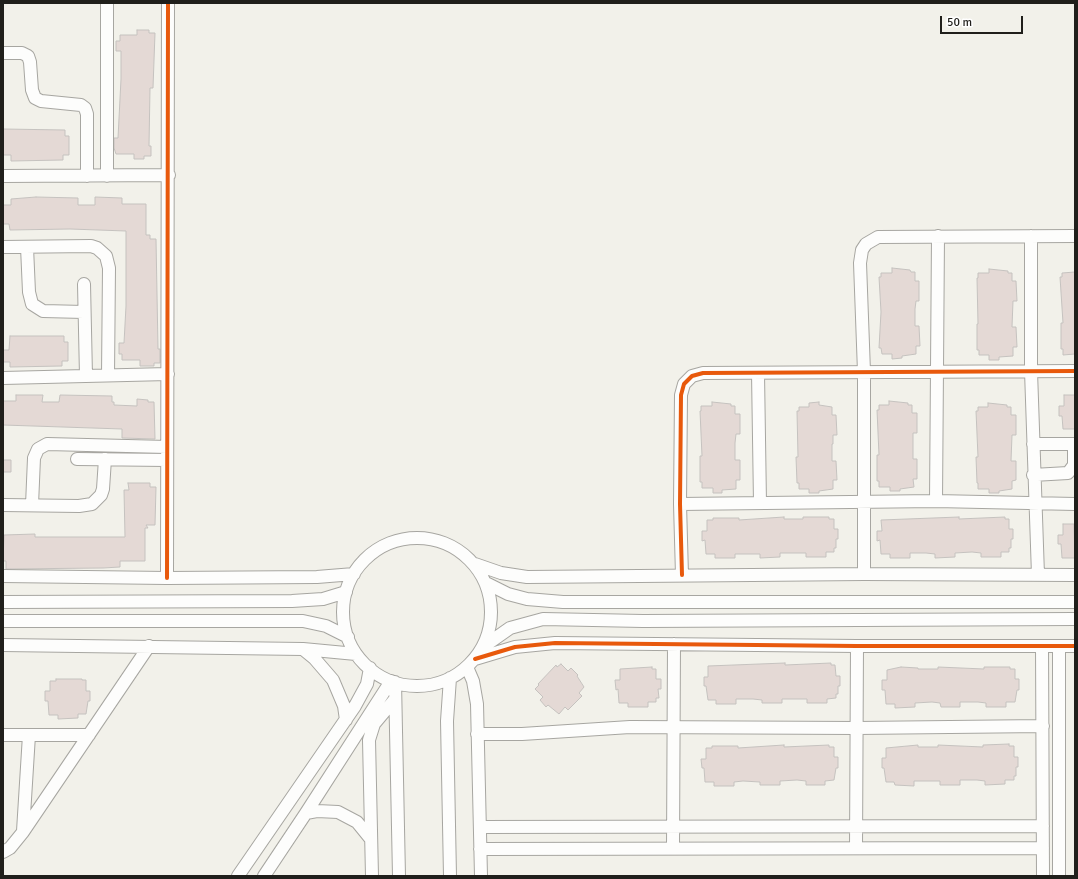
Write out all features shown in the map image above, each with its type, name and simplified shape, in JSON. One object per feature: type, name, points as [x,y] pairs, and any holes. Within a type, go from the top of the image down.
[{"type":"street","points":[[107,3],[107,176]]},
{"type":"street","points":[[167,578],[168,3]]},
{"type":"street","points":[[3,53],[22,53],[28,56],[30,62],[32,90],[35,98],[41,102],[81,104],[84,108],[87,114],[87,176]]},
{"type":"street","points":[[3,176],[168,175]]},
{"type":"street","points":[[936,501],[938,236]]},
{"type":"street","points":[[1031,236],[1033,475],[1038,575]]},
{"type":"street","points":[[864,574],[864,372],[860,263],[862,250],[866,244],[878,237],[1075,236]]},
{"type":"street","points":[[3,247],[91,246],[97,248],[106,256],[109,268],[108,375]]},
{"type":"street","points":[[27,247],[30,298],[32,304],[43,311],[84,312]]},
{"type":"street","points":[[84,284],[86,376]]},
{"type":"street","points":[[682,575],[680,504],[681,395],[687,379],[697,374],[1075,371]]},
{"type":"street","points":[[758,373],[760,503]]},
{"type":"street","points":[[3,378],[168,374]]},
{"type":"street","points":[[32,505],[34,458],[38,449],[47,444],[167,447]]},
{"type":"street","points":[[1033,444],[1075,444],[1074,465],[1068,473],[1033,475]]},
{"type":"street","points":[[77,459],[167,460]]},
{"type":"street","points":[[3,505],[79,506],[92,504],[101,495],[103,489],[105,459]]},
{"type":"street","points":[[680,504],[936,501],[1075,504]]},
{"type":"street","points":[[481,876],[476,696],[471,663],[483,647],[489,631],[492,615],[491,599],[486,583],[475,564],[460,551],[442,542],[415,538],[402,539],[383,546],[366,558],[354,574],[346,592],[343,607],[344,622],[348,637],[356,654],[370,668],[393,681],[414,686],[433,684],[450,678],[471,663],[515,647],[542,643],[858,646],[1075,646]]},
{"type":"street","points":[[475,564],[501,573],[528,577],[864,574],[1075,575]]},
{"type":"street","points":[[3,576],[167,578],[317,577],[354,574]]},
{"type":"street","points":[[486,583],[508,594],[527,599],[563,602],[1075,602]]},
{"type":"street","points":[[3,602],[298,601],[323,598],[346,592]]},
{"type":"street","points":[[483,647],[510,628],[543,619],[651,621],[1075,619]]},
{"type":"street","points":[[3,621],[303,621],[326,626],[348,637]]},
{"type":"street","points":[[673,847],[674,644]]},
{"type":"street","points":[[3,645],[149,646],[303,650],[356,654]]},
{"type":"street","points":[[3,852],[10,848],[23,832],[149,646]]},
{"type":"street","points":[[856,848],[858,646]]},
{"type":"street","points":[[1042,646],[1043,876]]},
{"type":"street","points":[[1059,646],[1059,876]]},
{"type":"street","points":[[303,650],[314,658],[333,680],[342,699],[346,720]]},
{"type":"street","points":[[238,876],[346,720],[367,684],[370,668]]},
{"type":"street","points":[[450,678],[447,721],[450,876]]},
{"type":"street","points":[[393,681],[395,699],[399,876]]},
{"type":"street","points":[[264,876],[393,681]]},
{"type":"street","points":[[372,876],[369,740],[374,724],[395,699]]},
{"type":"street","points":[[477,734],[522,734],[608,727],[857,728],[1042,726]]},
{"type":"street","points":[[3,735],[29,736],[90,734]]},
{"type":"street","points":[[23,832],[29,736]]},
{"type":"street","points":[[306,814],[322,811],[338,812],[357,822],[370,838]]},
{"type":"street","points":[[480,827],[856,828],[1043,826]]},
{"type":"street","points":[[480,849],[673,847],[1043,848]]},
{"type":"building","points":[[137,30],[149,30],[149,33],[155,33],[153,88],[150,88],[149,146],[151,146],[151,156],[144,156],[144,159],[134,159],[134,154],[116,154],[114,148],[114,138],[118,138],[121,79],[121,51],[116,51],[116,41],[120,41],[120,35],[137,35]]},
{"type":"building","points":[[3,129],[65,130],[65,136],[69,136],[69,155],[63,155],[63,160],[11,161],[11,155],[3,155]]},
{"type":"building","points":[[36,197],[78,198],[78,205],[95,205],[95,197],[122,198],[122,204],[146,204],[146,235],[150,235],[150,239],[156,239],[158,349],[160,349],[160,363],[154,363],[154,366],[140,366],[140,360],[122,360],[122,354],[119,354],[119,343],[124,343],[126,306],[126,231],[70,229],[10,230],[9,224],[3,224],[3,205],[11,205],[11,199]]},
{"type":"building","points":[[892,268],[915,272],[915,281],[919,281],[919,301],[916,301],[915,326],[919,326],[920,346],[916,346],[916,354],[892,359],[892,354],[882,354],[881,348],[879,348],[881,312],[879,277],[881,277],[881,273],[892,273]]},
{"type":"building","points":[[989,269],[1008,271],[1008,273],[1012,273],[1012,281],[1016,281],[1017,301],[1013,301],[1012,327],[1016,327],[1017,347],[1013,347],[1013,356],[999,357],[999,360],[989,360],[989,355],[979,355],[979,350],[977,350],[977,278],[978,273],[989,273]]},
{"type":"building","points":[[1075,272],[1075,354],[1063,355],[1063,349],[1061,349],[1061,323],[1063,323],[1060,277],[1062,277],[1062,273]]},
{"type":"building","points":[[10,336],[64,336],[64,342],[68,342],[68,361],[62,361],[62,366],[10,367],[10,362],[3,362],[3,350],[9,350]]},
{"type":"building","points":[[16,395],[43,395],[42,402],[59,402],[60,395],[112,396],[112,402],[114,402],[114,405],[137,406],[137,399],[148,400],[148,402],[154,402],[155,439],[122,438],[122,429],[3,425],[3,401],[16,401]]},
{"type":"building","points":[[1064,395],[1075,395],[1075,429],[1063,429],[1062,416],[1059,416],[1059,406],[1064,406]]},
{"type":"building","points":[[889,401],[908,403],[908,405],[912,405],[912,413],[917,413],[917,433],[913,433],[913,459],[917,459],[917,479],[913,479],[914,487],[900,489],[900,491],[890,491],[890,487],[879,487],[879,481],[877,481],[877,455],[879,455],[877,410],[879,410],[879,405],[889,405]]},
{"type":"building","points":[[712,402],[731,404],[731,406],[735,406],[735,414],[740,414],[740,434],[736,434],[735,460],[740,460],[740,480],[736,480],[736,489],[722,490],[722,493],[713,493],[713,488],[702,488],[702,482],[700,482],[700,456],[702,456],[700,411],[701,406],[712,406]]},
{"type":"building","points":[[819,402],[819,405],[832,407],[832,415],[836,415],[837,435],[833,435],[832,461],[836,461],[837,480],[833,480],[833,489],[819,491],[819,493],[809,493],[809,489],[799,489],[799,483],[797,483],[797,411],[799,411],[799,407],[809,407],[809,403]]},
{"type":"building","points":[[988,403],[1007,405],[1007,407],[1011,407],[1011,415],[1016,415],[1016,435],[1012,435],[1011,461],[1016,461],[1016,480],[1012,481],[1012,489],[999,491],[999,493],[989,493],[989,489],[978,489],[977,483],[976,457],[978,457],[976,411],[978,411],[978,407],[988,407]]},
{"type":"building","points":[[3,460],[11,460],[11,472],[3,472]]},
{"type":"building","points":[[128,483],[150,483],[150,487],[156,487],[155,525],[146,525],[148,528],[145,528],[145,561],[120,561],[120,567],[103,568],[6,569],[6,561],[3,561],[4,535],[35,534],[35,537],[125,537],[124,490],[129,490]]},
{"type":"building","points":[[784,517],[784,519],[829,517],[829,519],[834,519],[834,529],[838,529],[838,539],[836,539],[836,548],[834,548],[834,552],[826,552],[826,557],[806,557],[806,553],[780,553],[780,557],[760,558],[760,554],[735,554],[735,558],[715,558],[715,554],[706,554],[705,540],[702,541],[702,531],[707,531],[707,520],[713,520],[713,518],[739,518],[739,520]]},
{"type":"building","points":[[959,517],[959,519],[1005,517],[1005,519],[1009,519],[1009,529],[1013,529],[1013,539],[1011,539],[1011,548],[1009,548],[1009,552],[1001,552],[1001,557],[981,557],[981,553],[972,552],[955,553],[955,557],[935,558],[935,554],[926,553],[910,553],[910,558],[890,558],[890,554],[881,554],[880,540],[877,541],[877,531],[882,531],[881,520]]},
{"type":"building","points":[[1063,524],[1074,524],[1075,558],[1062,558],[1061,544],[1058,544],[1058,535],[1063,535]]},
{"type":"building","points":[[785,663],[785,665],[831,663],[831,665],[835,665],[836,676],[840,676],[840,686],[838,686],[838,694],[836,694],[836,698],[827,699],[827,703],[807,703],[807,699],[782,699],[782,703],[762,703],[762,700],[736,699],[736,704],[716,704],[716,700],[708,700],[706,686],[704,686],[704,677],[708,677],[708,666]]},
{"type":"building","points":[[561,664],[568,671],[571,668],[578,675],[577,676],[584,687],[579,693],[582,696],[568,710],[565,707],[559,714],[548,705],[546,707],[540,700],[543,697],[535,689],[556,665],[557,667]]},
{"type":"building","points":[[652,667],[652,669],[656,669],[656,679],[661,679],[661,689],[658,689],[659,698],[656,698],[656,702],[648,702],[648,707],[628,707],[628,703],[619,703],[618,689],[616,690],[615,680],[620,680],[620,669]]},
{"type":"building","points":[[901,667],[918,669],[938,669],[938,667],[984,669],[984,667],[1010,667],[1010,669],[1015,669],[1015,679],[1019,679],[1019,690],[1017,690],[1015,702],[1006,702],[1006,707],[986,707],[986,703],[960,702],[960,707],[941,707],[940,703],[932,702],[915,703],[915,707],[895,708],[895,704],[886,704],[885,690],[882,690],[882,680],[887,680],[887,670]]},
{"type":"building","points":[[56,679],[86,680],[86,691],[90,691],[90,701],[88,701],[86,714],[78,714],[78,718],[58,719],[58,715],[49,715],[48,701],[45,701],[45,691],[50,691],[50,681],[56,681]]},
{"type":"building","points":[[1009,744],[1009,746],[1014,746],[1014,757],[1018,757],[1018,767],[1016,767],[1016,776],[1014,776],[1014,780],[1005,780],[1005,784],[985,785],[985,781],[960,780],[960,785],[940,785],[940,781],[914,781],[914,786],[895,785],[894,782],[886,782],[884,768],[882,768],[882,758],[886,758],[886,748],[918,745],[918,747],[938,747],[938,745],[983,747],[983,745]]},
{"type":"building","points":[[784,745],[784,747],[829,745],[829,747],[834,747],[834,757],[838,757],[838,768],[836,768],[834,780],[825,781],[825,785],[806,785],[806,781],[797,780],[780,781],[780,785],[760,785],[760,782],[743,781],[734,782],[734,786],[714,786],[714,782],[705,782],[704,768],[702,768],[701,759],[706,759],[706,748],[712,748],[712,746],[738,746],[738,748]]},
{"type":"cycle path","points":[[167,578],[168,3]]},
{"type":"cycle path","points":[[682,575],[680,504],[681,395],[684,384],[692,376],[703,373],[1075,371]]},
{"type":"cycle path","points":[[475,659],[515,647],[555,643],[857,646],[1075,646]]}]
